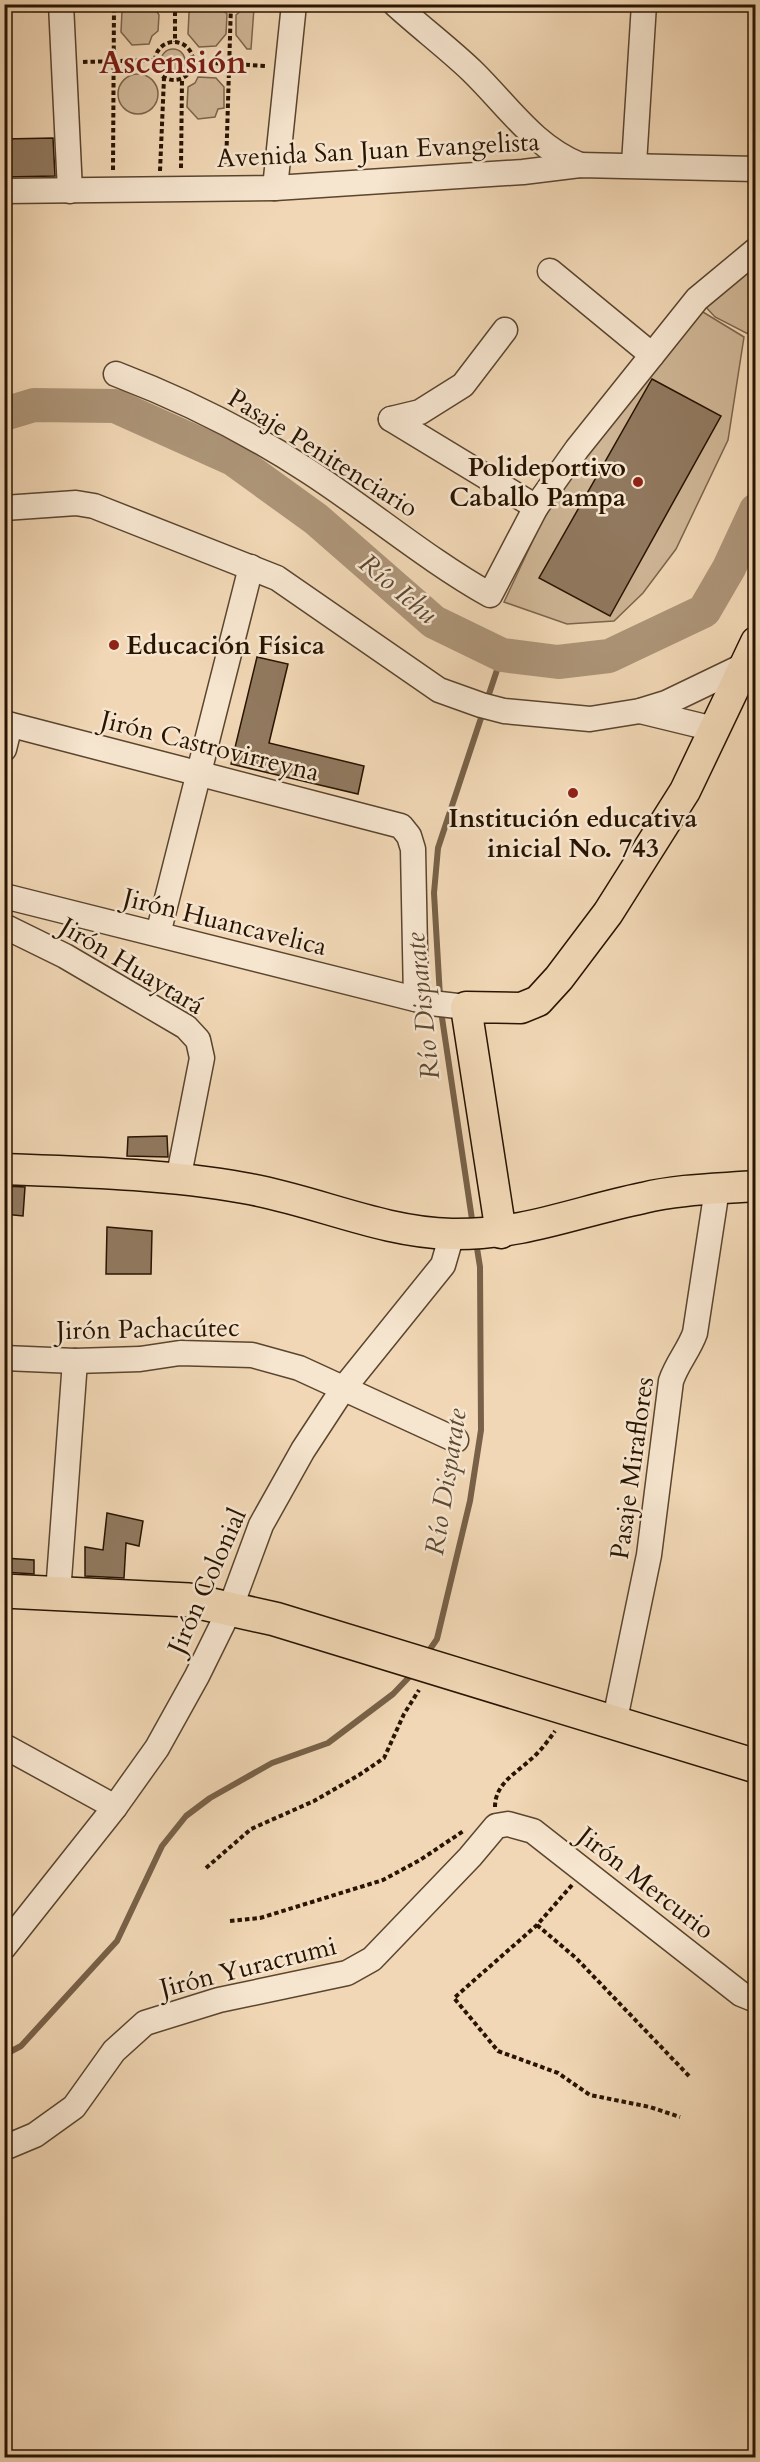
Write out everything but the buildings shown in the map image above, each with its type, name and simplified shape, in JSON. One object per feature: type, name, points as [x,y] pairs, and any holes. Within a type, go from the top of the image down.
[{"type":"highway","points":[[4,1591],[189,1600],[230,1609],[378,1650],[436,1681],[569,1710],[756,1766]]},
{"type":"main road","points":[[476,1233],[440,1003],[521,1008],[538,1001],[559,978],[608,913],[659,836],[685,791],[749,654]]},
{"type":"main road","points":[[4,1169],[178,1180],[279,1195],[401,1230],[476,1233],[567,1219],[643,1197],[756,1186]]},
{"type":"street","points":[[61,4],[70,191]]},
{"type":"street","points":[[275,188],[294,4]]},
{"type":"street","points":[[395,4],[472,71],[538,140],[557,156],[580,165]]},
{"type":"street","points":[[634,164],[644,4]]},
{"type":"street","name":"Avenida San Juan Evangelista","points":[[4,191],[275,188],[523,172],[580,165],[634,164],[756,169]]},
{"type":"street","points":[[505,330],[463,385],[420,412],[391,418],[536,507],[577,449],[697,299],[756,250]]},
{"type":"street","points":[[550,271],[652,355]]},
{"type":"street","name":"Pasaje Penitenciario","points":[[116,374],[162,392],[238,427],[309,471],[460,579],[490,596],[536,507]]},
{"type":"street","points":[[4,508],[76,503],[94,506],[251,567],[278,578],[438,690],[504,711],[590,719],[640,711],[666,703],[749,654]]},
{"type":"street","points":[[158,934],[251,567]]},
{"type":"street","points":[[640,711],[714,729]]},
{"type":"street","points":[[4,750],[7,724]]},
{"type":"street","name":"Jirón Castrovirreyna","points":[[7,724],[401,826],[409,836],[413,849],[440,1003]]},
{"type":"street","name":"Jirón Huancavelica","points":[[4,896],[440,1003]]},
{"type":"street","name":"Jirón Huaytará","points":[[4,926],[65,956],[176,1021],[198,1040],[202,1058],[178,1180]]},
{"type":"street","name":"Pasaje Miraflores","points":[[614,1724],[649,1555],[671,1381],[676,1367],[691,1346],[695,1333],[717,1189]]},
{"type":"street","name":"Jirón Colonial","points":[[4,1947],[115,1807],[157,1748],[197,1676],[230,1609],[261,1525],[303,1450],[343,1389],[443,1264],[476,1233]]},
{"type":"street","name":"Jirón Pachacútec","points":[[4,1358],[75,1361],[140,1359],[180,1353],[252,1355],[299,1368],[456,1440]]},
{"type":"street","points":[[58,1593],[75,1361]]},
{"type":"street","points":[[4,1746],[115,1807]]},
{"type":"street","name":"Jirón Mercurio","points":[[496,1826],[508,1824],[533,1832],[741,1994],[756,2000]]},
{"type":"street","name":"Jirón Yuracrumi","points":[[4,2148],[35,2135],[74,2107],[114,2051],[145,2023],[219,2000],[347,1973],[372,1959],[470,1857],[496,1826]]},
{"type":"path","points":[[113,180],[114,4]]},
{"type":"path","points":[[174,4],[175,42]]},
{"type":"path","points":[[226,169],[231,4]]},
{"type":"path","points":[[175,42],[184,45],[191,53],[193,62],[190,72],[182,79],[172,81],[164,78],[156,70],[154,60],[157,51],[165,44],[175,42]]},
{"type":"path","points":[[80,62],[115,63],[154,60]]},
{"type":"path","points":[[193,62],[275,67]]},
{"type":"path","points":[[160,180],[164,78]]},
{"type":"path","points":[[181,170],[182,79]]},
{"type":"path","points":[[206,1868],[250,1829],[314,1801],[384,1758],[404,1714],[436,1681]]},
{"type":"path","points":[[230,1921],[260,1918],[383,1880],[420,1860],[461,1830],[496,1826],[495,1798],[503,1783],[532,1759],[569,1710]]},
{"type":"path","points":[[584,1870],[537,1925],[454,1998],[498,2051],[558,2073],[590,2095],[650,2107],[680,2117]]},
{"type":"path","points":[[537,1925],[576,1958],[689,2076]]},
{"type":"shaded area","points":[[201,4],[218,5],[227,14],[226,34],[216,46],[199,47],[188,34],[189,13]]},
{"type":"shaded area","points":[[129,5],[153,5],[159,15],[158,31],[152,36],[149,44],[132,45],[121,32],[122,11]]},
{"type":"shaded area","points":[[246,6],[254,8],[251,49],[247,49],[236,35],[236,15]]},
{"type":"shaded area","points":[[173,49],[178,50],[184,56],[184,66],[178,72],[173,73],[168,72],[162,66],[161,61],[162,56],[168,50]]},
{"type":"shaded area","points":[[138,74],[146,75],[152,80],[157,86],[157,102],[152,108],[146,113],[138,114],[130,113],[124,108],[119,102],[118,94],[119,86],[124,80],[130,75]]},
{"type":"shaded area","points":[[198,77],[216,78],[224,87],[224,108],[218,109],[215,117],[198,119],[187,107],[188,87],[195,83]]},
{"type":"shaded area","points":[[755,258],[755,299],[748,334],[715,317],[703,304]]},
{"type":"shaded area","name":"Polideportivo Caballo Pampa","points":[[698,309],[744,337],[728,440],[676,549],[643,593],[614,621],[567,624],[504,602],[542,521],[578,466]]},
{"type":"waterway","name":"Río Ichu","points":[[4,414],[34,405],[115,406],[233,459],[316,519],[434,622],[502,655],[558,662],[609,656],[704,611],[729,568],[756,510]]},
{"type":"waterway","name":"Río Disparate","points":[[486,703],[502,655]]},
{"type":"waterway","name":"Río Disparate","points":[[440,997],[434,893],[438,848],[483,712]]},
{"type":"waterway","name":"Río Disparate","points":[[441,1011],[473,1226]]},
{"type":"waterway","name":"Río Disparate","points":[[426,1655],[437,1639],[470,1501],[481,1430],[480,1267],[476,1242]]},
{"type":"waterway","name":"Río Disparate","points":[[4,2055],[21,2046],[117,1941],[162,1846],[186,1816],[210,1798],[272,1763],[328,1743],[393,1694],[413,1673]]},
{"type":"place","name":"Polideportivo Caballo Pampa","points":[[638,482]]},
{"type":"place","name":"Educación Física","points":[[114,645]]},
{"type":"place","name":"Institución educativa inicial No. 743","points":[[573,793]]},
{"type":"district","name":"Ascensión","points":[[173,63]]}]
